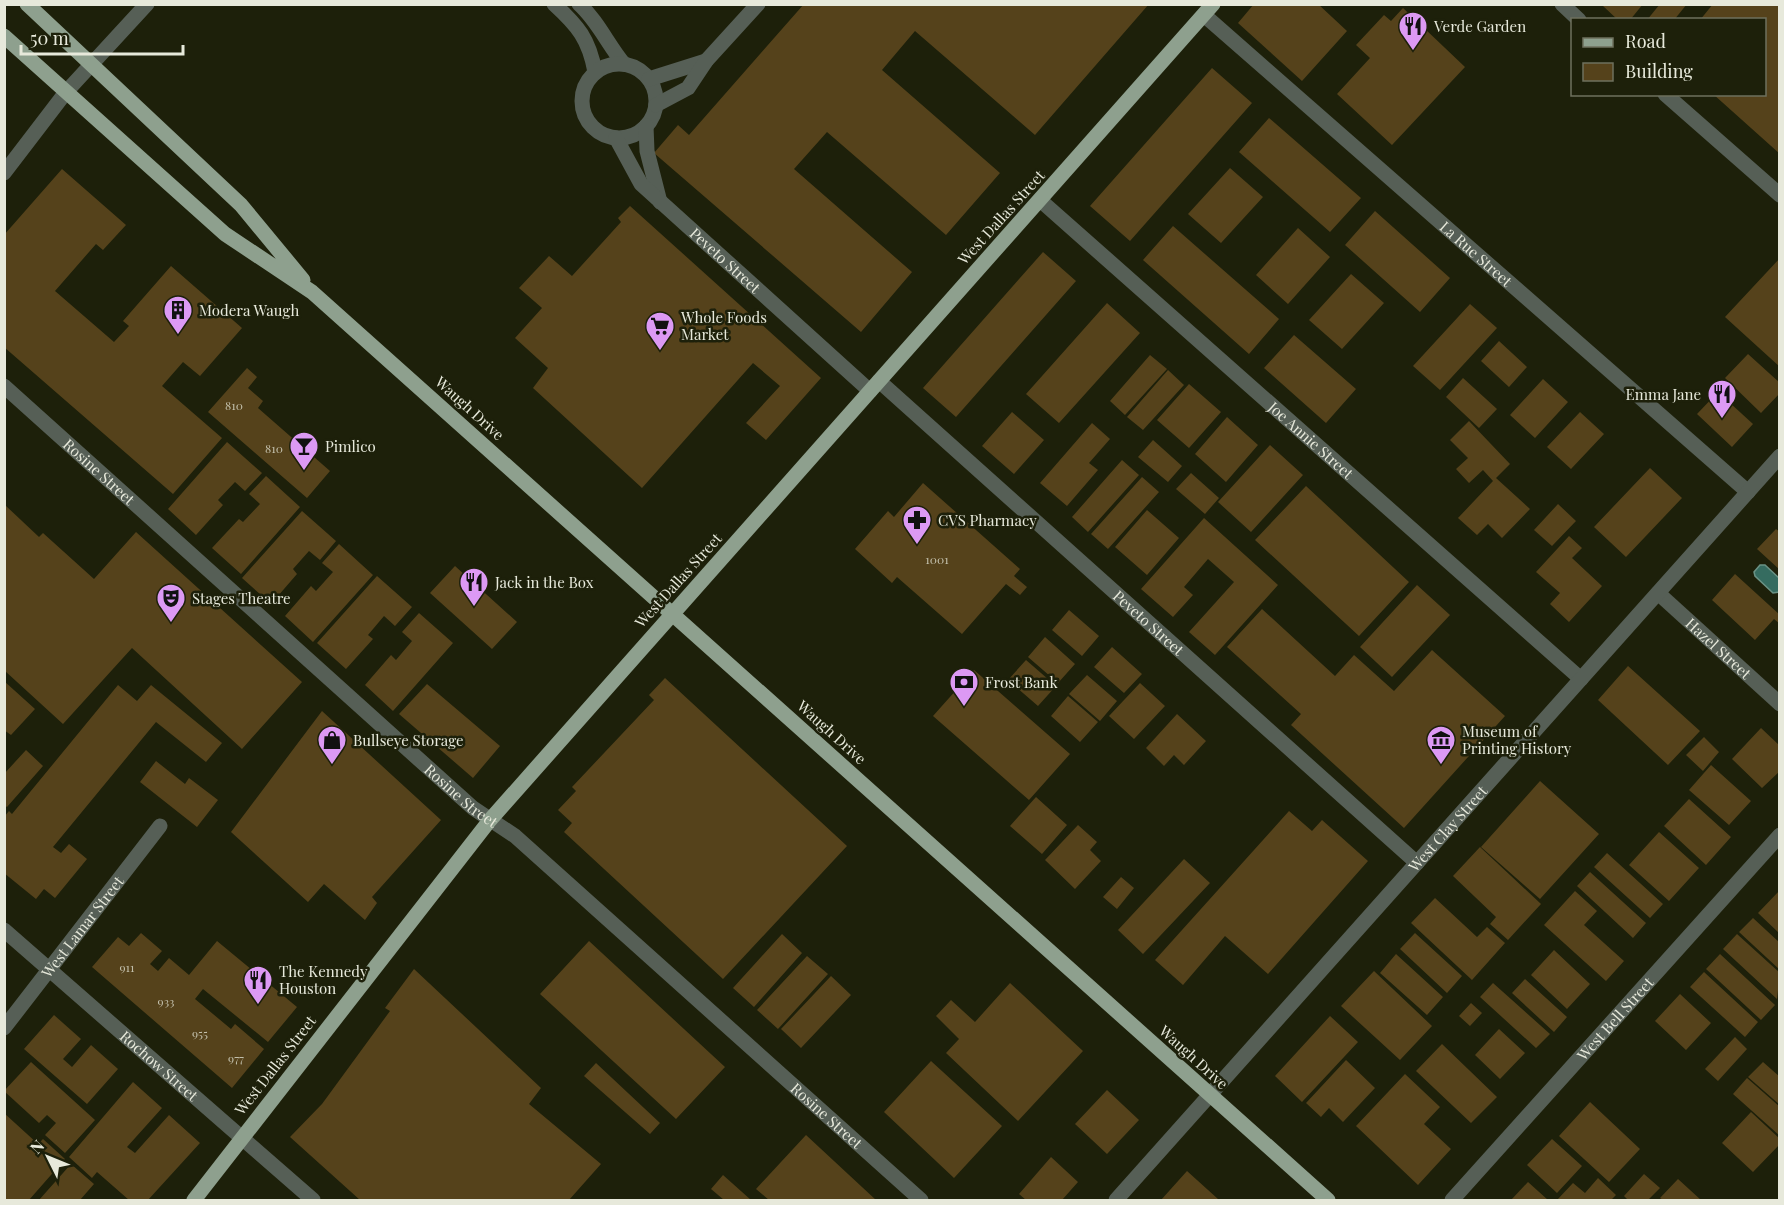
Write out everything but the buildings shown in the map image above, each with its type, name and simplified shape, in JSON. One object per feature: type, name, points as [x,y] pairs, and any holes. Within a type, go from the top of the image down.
[{"type":"main road","name":"Waugh Drive","points":[[27,4],[241,205],[312,291]]},
{"type":"main road","name":"West Dallas Street","points":[[194,1200],[490,820],[1209,10]]},
{"type":"main road","name":"Waugh Drive","points":[[4,36],[225,234],[312,291],[1328,1200]]},
{"type":"street","points":[[4,173],[66,92],[147,4]]},
{"type":"street","points":[[554,4],[578,26],[592,52],[596,72]]},
{"type":"street","points":[[579,4],[592,15],[610,47],[624,64]]},
{"type":"street","points":[[656,105],[688,88],[706,61],[758,4]]},
{"type":"street","points":[[1562,4],[1577,18]]},
{"type":"street","name":"La Rue Street","points":[[1209,10],[1748,492]]},
{"type":"street","points":[[649,79],[706,61]]},
{"type":"street","points":[[614,64],[624,64],[642,72],[649,79],[655,92],[656,105],[646,126],[638,133],[616,138],[598,131],[585,117],[582,107],[584,88],[596,72],[614,64]]},
{"type":"street","points":[[1667,96],[1779,195]]},
{"type":"street","points":[[646,126],[647,151],[660,202]]},
{"type":"street","name":"Peveto Street","points":[[616,138],[641,184],[660,202],[874,386],[1417,863]]},
{"type":"street","name":"Joe Annie Street","points":[[1040,200],[1581,679]]},
{"type":"street","name":"Rosine Street","points":[[4,386],[473,808],[514,836],[921,1200]]},
{"type":"street","name":"West Clay Street","points":[[1116,1200],[1779,456]]},
{"type":"street","name":"Hazel Street","points":[[1658,593],[1779,704]]},
{"type":"street","name":"West Lamar Street","points":[[4,1028],[160,826]]},
{"type":"street","name":"West Bell Street","points":[[1452,1200],[1779,835]]},
{"type":"street","name":"Rochow Street","points":[[4,930],[313,1200]]},
{"type":"water","points":[[1760,565],[1765,565],[1779,578],[1779,592],[1773,593],[1755,576],[1754,572]]},
{"type":"place","name":"Verde Garden","points":[[1413,52]]},
{"type":"place","name":"Modera Waugh","points":[[178,336]]},
{"type":"place","name":"Whole Foods Market","points":[[660,352]]},
{"type":"place","name":"Emma Jane","points":[[1722,420]]},
{"type":"place","name":"Pimlico","points":[[304,472]]},
{"type":"place","name":"CVS Pharmacy","points":[[917,546]]},
{"type":"place","name":"Jack in the Box","points":[[474,608]]},
{"type":"place","name":"Stages Theatre","points":[[171,624]]},
{"type":"place","name":"Frost Bank","points":[[964,708]]},
{"type":"place","name":"Bullseye Storage","points":[[332,766]]},
{"type":"place","name":"Museum of Printing History","points":[[1441,766]]},
{"type":"place","name":"The Kennedy Houston","points":[[258,1006]]}]
